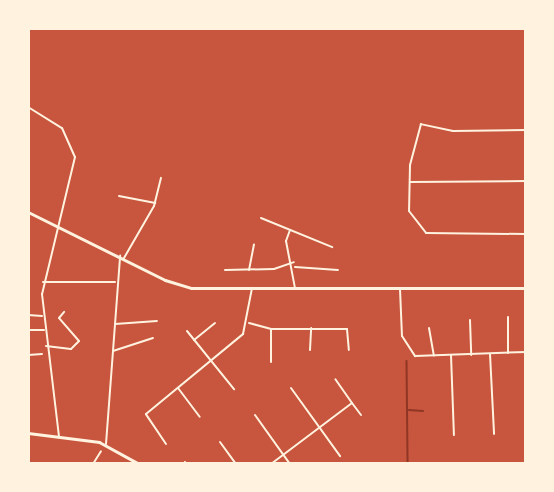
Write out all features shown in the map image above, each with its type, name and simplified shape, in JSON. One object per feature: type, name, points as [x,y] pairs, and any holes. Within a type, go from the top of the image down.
[{"type":"street","points":[[28,107],[54,120],[72,146],[75,170],[61,226],[43,282],[42,316],[59,436]]},
{"type":"street","points":[[525,130],[453,131],[421,124],[410,182],[412,219],[426,233],[525,234]]},
{"type":"street","points":[[105,444],[116,282],[122,257],[155,203],[161,178]]},
{"type":"street","points":[[410,182],[525,181]]},
{"type":"street","points":[[119,196],[155,203]]},
{"type":"street","points":[[28,212],[61,226],[177,285],[252,288],[525,288]]},
{"type":"street","points":[[261,218],[332,247]]},
{"type":"street","points":[[290,230],[286,241],[295,267],[295,288]]},
{"type":"street","points":[[28,244],[28,259]]},
{"type":"street","points":[[249,270],[254,244]]},
{"type":"street","points":[[225,270],[249,270],[294,262]]},
{"type":"street","points":[[295,267],[338,270]]},
{"type":"street","points":[[43,282],[116,282]]},
{"type":"street","points":[[166,444],[145,418],[211,361],[249,322],[252,288]]},
{"type":"street","points":[[400,288],[406,347],[415,356],[525,352]]},
{"type":"street","points":[[46,346],[71,350],[80,341],[77,332],[59,318],[64,312]]},
{"type":"street","points":[[28,315],[42,316]]},
{"type":"street","points":[[508,317],[508,353]]},
{"type":"street","points":[[471,320],[471,355]]},
{"type":"street","points":[[114,324],[157,321]]},
{"type":"street","points":[[249,322],[271,329],[347,329],[349,350]]},
{"type":"street","points":[[194,340],[215,323]]},
{"type":"street","points":[[429,327],[434,356]]},
{"type":"street","points":[[310,350],[311,328]]},
{"type":"street","points":[[271,329],[271,362]]},
{"type":"street","points":[[28,330],[44,330]]},
{"type":"street","points":[[186,331],[234,389]]},
{"type":"street","points":[[113,351],[153,338]]},
{"type":"street","points":[[28,356],[42,354]]},
{"type":"street","points":[[490,354],[494,434]]},
{"type":"street","points":[[451,355],[454,435]]},
{"type":"street","points":[[335,379],[360,414]]},
{"type":"street","points":[[178,388],[200,417]]},
{"type":"street","points":[[291,388],[340,456]]},
{"type":"street","points":[[271,464],[317,425],[352,403]]},
{"type":"street","points":[[255,415],[290,464]]},
{"type":"street","points":[[28,433],[105,444],[139,464]]},
{"type":"street","points":[[220,442],[236,464]]},
{"type":"street","points":[[93,464],[101,451]]},
{"type":"waterway","points":[[407,361],[408,464]]},
{"type":"waterway","points":[[409,410],[423,411]]}]
